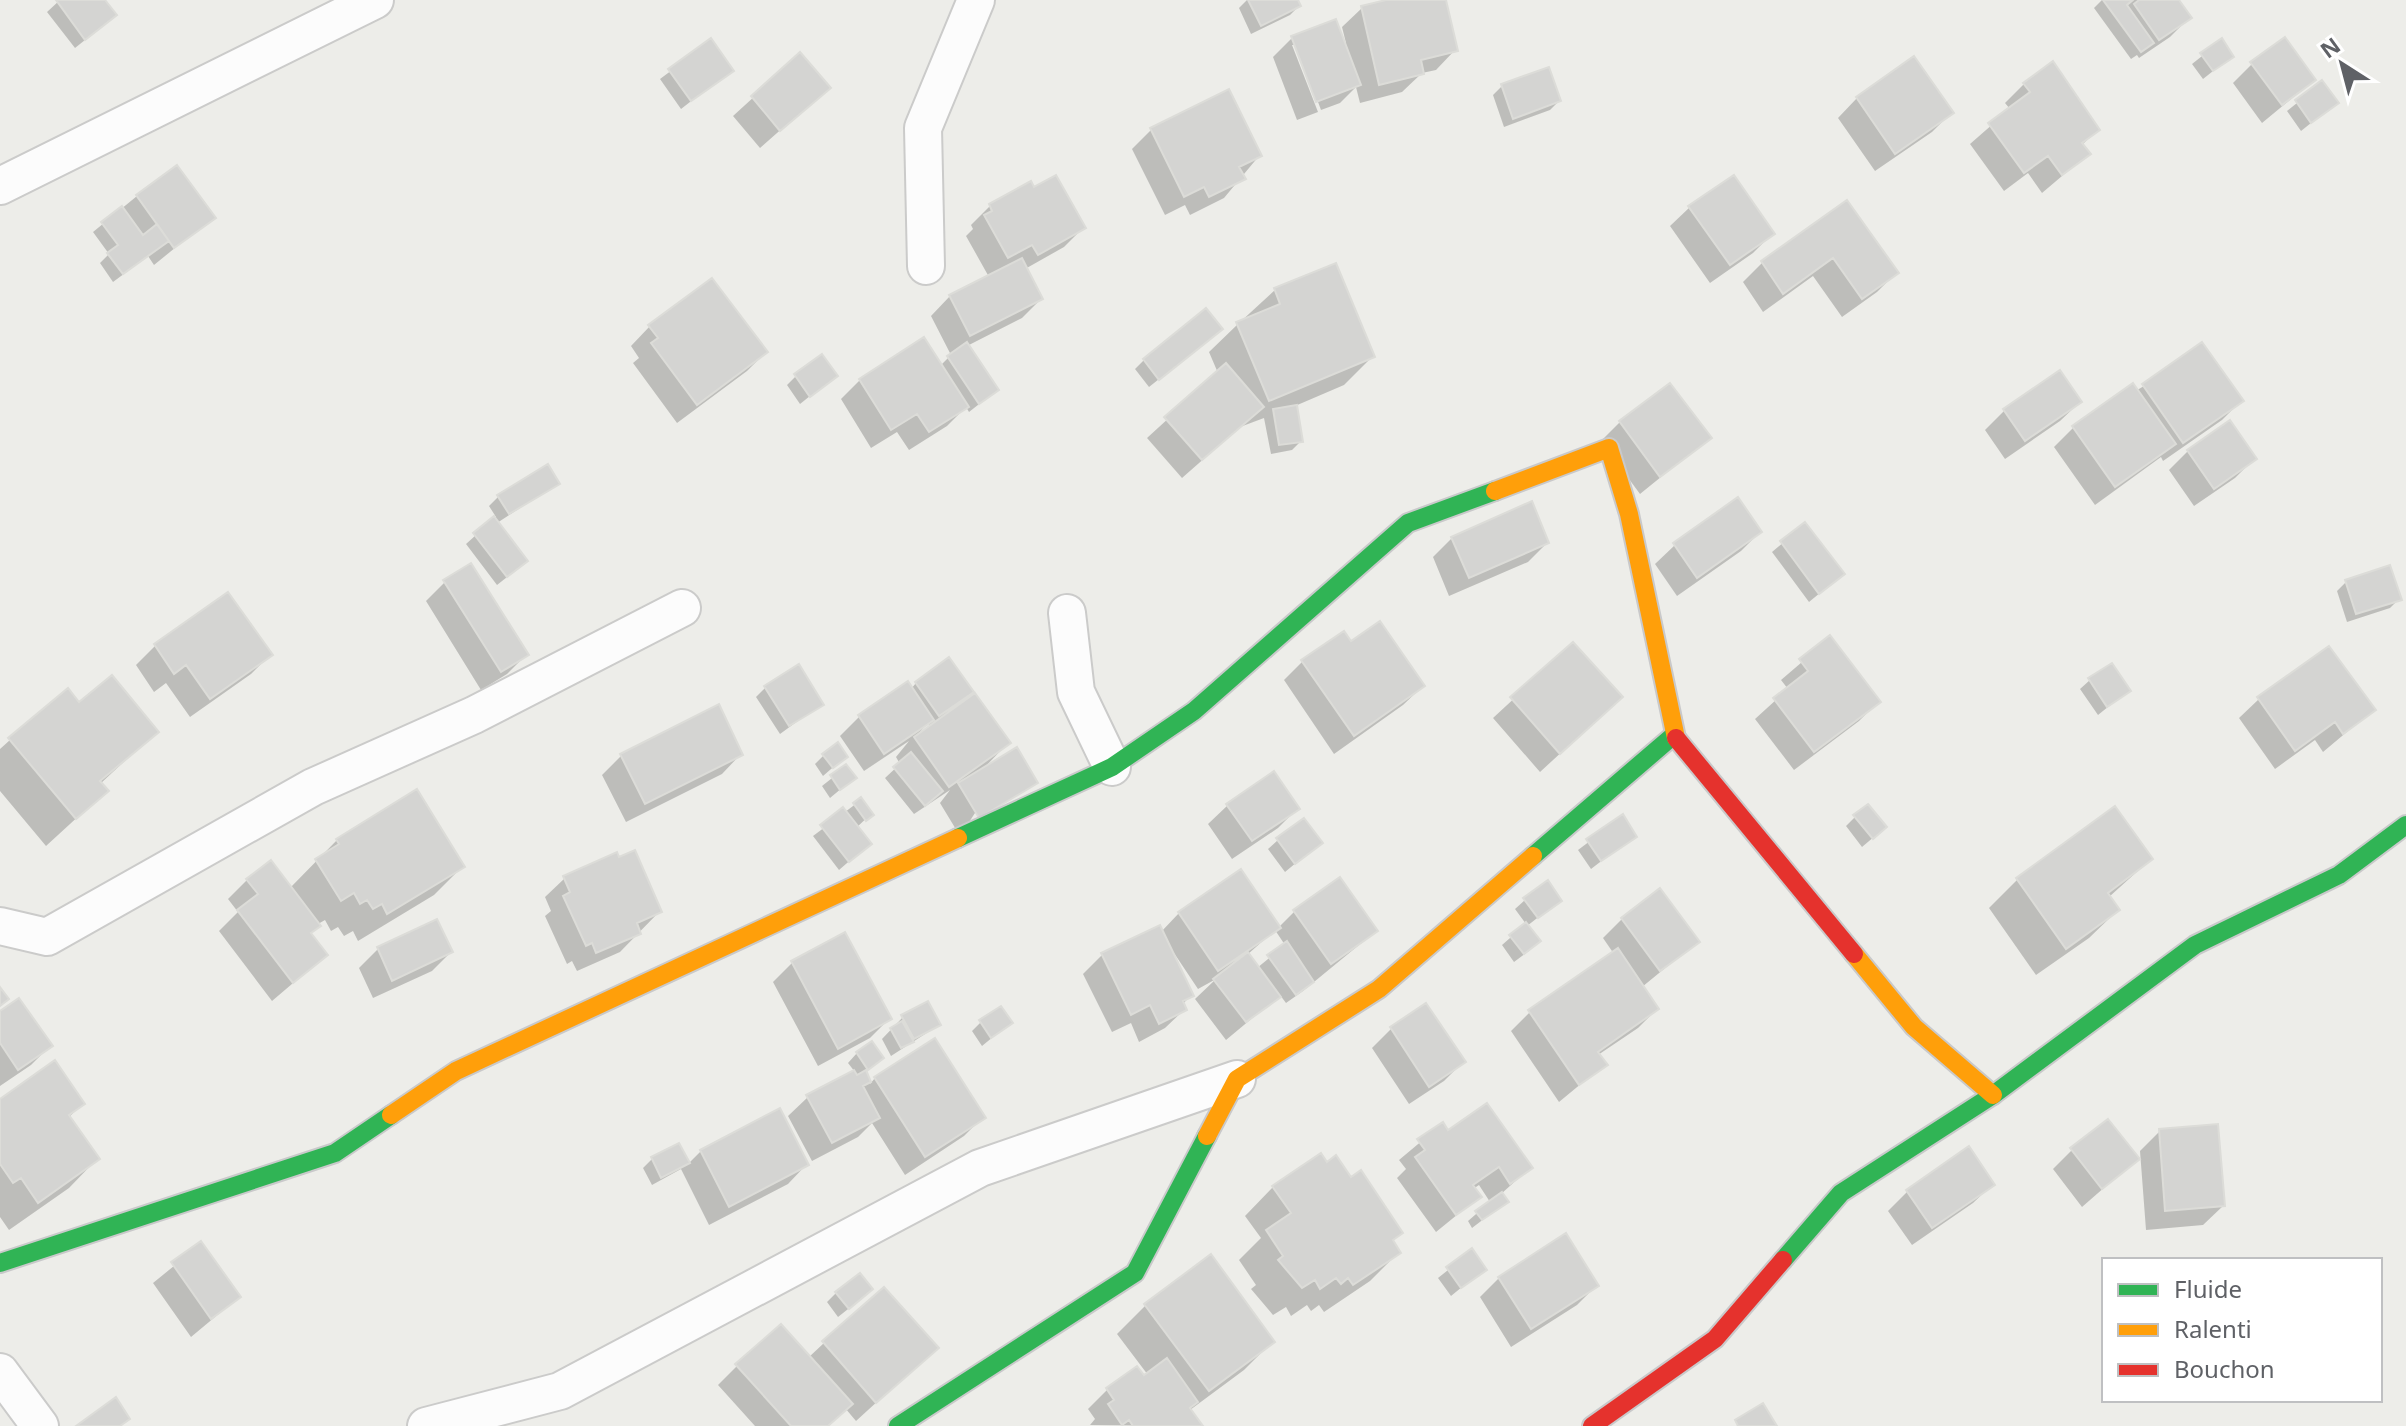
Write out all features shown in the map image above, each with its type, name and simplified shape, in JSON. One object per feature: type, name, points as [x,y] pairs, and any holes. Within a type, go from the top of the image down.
[{"type":"street","points":[[0,186],[375,0]]},
{"type":"street","points":[[926,266],[923,128],[976,0]]},
{"type":"street","points":[[0,1263],[185,1205],[335,1153],[456,1071],[1112,767],[1194,711],[1408,523],[1609,448],[1629,514],[1674,735],[1914,1027],[1993,1095]]},
{"type":"street","points":[[0,926],[47,937],[313,787],[474,715],[682,608]]},
{"type":"street","points":[[1067,613],[1076,692],[1112,767]]},
{"type":"street","points":[[426,1426],[560,1391],[980,1168],[1237,1079],[1379,989],[1674,735]]},
{"type":"street","points":[[1592,1426],[1715,1339],[1841,1193],[1993,1095],[2195,945],[2339,875],[2406,825]]},
{"type":"street","points":[[898,1426],[1135,1273],[1237,1079]]},
{"type":"street","points":[[0,1372],[40,1426]]},
{"type":"building","points":[[56,0],[105,0],[117,15],[85,40]]},
{"type":"building","points":[[1248,0],[1298,0],[1301,6],[1261,26]]},
{"type":"building","points":[[1386,0],[1446,0],[1458,51],[1421,60],[1424,74],[1379,85],[1361,6]]},
{"type":"building","points":[[2103,0],[2133,0],[2127,5],[2154,43],[2141,52]]},
{"type":"building","points":[[2139,0],[2179,0],[2192,18],[2159,40],[2134,4]]},
{"type":"building","points":[[1336,19],[1361,85],[1316,102],[1291,36]]},
{"type":"building","points":[[2285,37],[2316,80],[2282,105],[2250,62]]},
{"type":"building","points":[[711,38],[734,71],[691,101],[668,69]]},
{"type":"building","points":[[2222,38],[2234,57],[2213,71],[2200,53]]},
{"type":"building","points":[[800,52],[831,88],[780,131],[751,96]]},
{"type":"building","points":[[1914,56],[1954,113],[1895,154],[1856,97]]},
{"type":"building","points":[[2053,61],[2100,130],[2082,143],[2091,154],[2062,175],[2048,156],[2024,173],[1988,123],[2030,92],[2023,83]]},
{"type":"building","points":[[1549,67],[1561,101],[1513,119],[1501,84]]},
{"type":"building","points":[[2322,80],[2339,103],[2311,123],[2295,100]]},
{"type":"building","points":[[1229,89],[1262,156],[1239,167],[1246,179],[1209,197],[1204,187],[1184,197],[1150,128]]},
{"type":"building","points":[[177,165],[216,218],[174,248],[136,195]]},
{"type":"building","points":[[1056,175],[1086,228],[1038,255],[1032,245],[1008,258],[984,215],[992,211],[989,204],[1031,181],[1034,187]]},
{"type":"building","points":[[1734,175],[1775,234],[1730,265],[1688,206]]},
{"type":"building","points":[[1847,200],[1899,273],[1862,299],[1833,258],[1783,294],[1761,261]]},
{"type":"building","points":[[122,206],[143,235],[157,224],[169,241],[123,274],[107,253],[118,245],[101,222]]},
{"type":"building","points":[[1022,258],[1043,299],[970,336],[949,295]]},
{"type":"building","points":[[1336,263],[1375,357],[1269,401],[1236,322],[1280,304],[1274,288]]},
{"type":"building","points":[[712,278],[768,352],[697,405],[651,343],[658,338],[648,325]]},
{"type":"building","points":[[1206,308],[1223,329],[1159,380],[1143,359]]},
{"type":"building","points":[[924,337],[969,407],[929,432],[917,414],[891,430],[859,379]]},
{"type":"building","points":[[967,342],[999,390],[979,404],[947,356]]},
{"type":"building","points":[[2202,342],[2244,401],[2183,443],[2142,384]]},
{"type":"building","points":[[822,354],[838,376],[810,397],[794,374]]},
{"type":"building","points":[[1226,363],[1264,407],[1202,460],[1164,417]]},
{"type":"building","points":[[2060,370],[2082,402],[2025,441],[2003,409]]},
{"type":"building","points":[[1670,383],[1712,438],[1660,477],[1619,421]]},
{"type":"building","points":[[2133,383],[2176,444],[2115,487],[2072,426]]},
{"type":"building","points":[[1297,405],[1303,442],[1279,445],[1273,409]]},
{"type":"building","points":[[2230,420],[2257,459],[2214,489],[2187,450]]},
{"type":"building","points":[[548,464],[560,484],[509,514],[497,495]]},
{"type":"building","points":[[1738,497],[1762,532],[1697,578],[1673,543]]},
{"type":"building","points":[[1532,501],[1549,543],[1469,578],[1451,537]]},
{"type":"building","points":[[494,516],[528,561],[507,577],[473,533]]},
{"type":"building","points":[[1805,522],[1845,574],[1819,594],[1780,541]]},
{"type":"building","points":[[471,563],[529,655],[501,672],[443,580]]},
{"type":"building","points":[[2390,565],[2402,600],[2356,614],[2345,580]]},
{"type":"building","points":[[228,592],[273,655],[210,699],[186,665],[174,674],[154,644]]},
{"type":"building","points":[[1380,621],[1425,686],[1354,736],[1301,660],[1344,631],[1351,641]]},
{"type":"building","points":[[1830,635],[1881,702],[1814,752],[1773,698],[1808,671],[1799,659]]},
{"type":"building","points":[[1573,642],[1623,697],[1560,754],[1510,697]]},
{"type":"building","points":[[2329,646],[2376,710],[2343,734],[2335,722],[2295,751],[2257,697]]},
{"type":"building","points":[[949,657],[974,692],[939,716],[915,682]]},
{"type":"building","points":[[2112,663],[2131,691],[2107,707],[2088,678]]},
{"type":"building","points":[[799,664],[824,705],[789,726],[764,686]]},
{"type":"building","points":[[112,675],[159,732],[100,781],[109,791],[76,819],[8,738],[68,688],[79,702]]},
{"type":"building","points":[[908,681],[934,720],[884,754],[858,715]]},
{"type":"building","points":[[975,693],[1011,743],[949,787],[914,737]]},
{"type":"building","points":[[719,704],[743,755],[645,804],[620,754]]},
{"type":"building","points":[[838,742],[848,757],[833,768],[822,754]]},
{"type":"building","points":[[1017,747],[1038,783],[979,818],[958,783]]},
{"type":"building","points":[[911,752],[943,791],[925,806],[893,767]]},
{"type":"building","points":[[846,764],[857,778],[840,790],[830,775]]},
{"type":"building","points":[[1274,771],[1300,809],[1252,841],[1226,804]]},
{"type":"building","points":[[417,789],[465,867],[387,914],[382,904],[373,909],[367,900],[360,904],[354,893],[341,901],[315,859],[339,844],[336,839]]},
{"type":"building","points":[[861,797],[874,815],[866,821],[853,803]]},
{"type":"building","points":[[1868,804],[1887,827],[1873,839],[1853,815]]},
{"type":"building","points":[[2115,806],[2153,859],[2108,893],[2120,910],[2066,949],[2016,878]]},
{"type":"building","points":[[843,807],[872,844],[849,862],[820,825]]},
{"type":"building","points":[[1623,814],[1637,837],[1601,861],[1586,839]]},
{"type":"building","points":[[1304,818],[1323,843],[1295,864],[1276,838]]},
{"type":"building","points":[[635,850],[662,912],[637,923],[641,934],[596,953],[592,943],[586,946],[563,896],[570,892],[563,876],[617,852],[619,857]]},
{"type":"building","points":[[271,860],[321,926],[311,933],[328,955],[293,983],[237,910],[258,894],[246,879]]},
{"type":"building","points":[[1241,869],[1281,928],[1218,971],[1178,912]]},
{"type":"building","points":[[1340,877],[1378,931],[1331,964],[1293,910]]},
{"type":"building","points":[[1548,880],[1562,901],[1538,918],[1523,898]]},
{"type":"building","points":[[1660,888],[1700,942],[1660,971],[1621,918]]},
{"type":"building","points":[[437,919],[453,952],[392,981],[377,947]]},
{"type":"building","points":[[1526,922],[1541,941],[1524,954],[1509,935]]},
{"type":"building","points":[[1160,925],[1194,996],[1183,1001],[1187,1010],[1159,1024],[1150,1005],[1131,1015],[1101,953]]},
{"type":"building","points":[[845,932],[892,1019],[838,1049],[791,961]]},
{"type":"building","points":[[1287,941],[1314,982],[1296,995],[1267,955]]},
{"type":"building","points":[[1618,948],[1659,1009],[1598,1052],[1608,1065],[1579,1085],[1528,1010]]},
{"type":"building","points":[[1248,952],[1281,997],[1246,1022],[1213,979]]},
{"type":"building","points":[[0,987],[9,999],[0,1006]]},
{"type":"building","points":[[19,998],[53,1046],[18,1070],[0,1043],[0,1011]]},
{"type":"building","points":[[928,1001],[941,1025],[914,1039],[901,1015]]},
{"type":"building","points":[[1426,1003],[1466,1062],[1429,1087],[1390,1027]]},
{"type":"building","points":[[1001,1006],[1013,1023],[991,1038],[979,1020]]},
{"type":"building","points":[[902,1021],[914,1042],[901,1048],[890,1028]]},
{"type":"building","points":[[935,1038],[986,1118],[925,1157],[874,1077]]},
{"type":"building","points":[[872,1041],[884,1058],[868,1070],[856,1052]]},
{"type":"building","points":[[55,1060],[85,1104],[69,1115],[100,1159],[38,1203],[21,1178],[13,1183],[0,1164],[0,1099]]},
{"type":"building","points":[[854,1070],[857,1075],[866,1070],[871,1082],[863,1086],[880,1118],[832,1143],[806,1095]]},
{"type":"building","points":[[1487,1103],[1533,1168],[1510,1184],[1499,1167],[1473,1185],[1482,1197],[1456,1215],[1415,1157],[1425,1150],[1417,1139],[1443,1122],[1448,1130]]},
{"type":"building","points":[[780,1108],[809,1165],[729,1207],[700,1150]]},
{"type":"building","points":[[2108,1119],[2140,1159],[2102,1189],[2070,1148]]},
{"type":"building","points":[[2218,1124],[2225,1206],[2165,1211],[2159,1129]]},
{"type":"building","points":[[679,1143],[690,1163],[661,1178],[651,1157]]},
{"type":"building","points":[[1969,1146],[1995,1185],[1932,1228],[1906,1190]]},
{"type":"building","points":[[1321,1153],[1327,1162],[1336,1155],[1351,1177],[1361,1170],[1403,1233],[1393,1240],[1401,1253],[1353,1285],[1348,1278],[1341,1284],[1336,1278],[1320,1289],[1315,1280],[1302,1288],[1278,1260],[1283,1256],[1266,1230],[1291,1213],[1272,1186]]},
{"type":"building","points":[[1502,1192],[1509,1202],[1482,1220],[1475,1211]]},
{"type":"building","points":[[1566,1233],[1599,1286],[1531,1329],[1498,1277]]},
{"type":"building","points":[[201,1241],[241,1297],[211,1319],[171,1262]]},
{"type":"building","points":[[1472,1248],[1487,1270],[1461,1288],[1446,1267]]},
{"type":"building","points":[[1211,1254],[1275,1342],[1209,1391],[1144,1304]]},
{"type":"building","points":[[860,1273],[873,1289],[849,1309],[835,1292]]},
{"type":"building","points":[[884,1287],[939,1348],[876,1403],[822,1341]]},
{"type":"building","points":[[781,1324],[853,1404],[828,1426],[791,1426],[735,1364]]},
{"type":"building","points":[[1167,1358],[1198,1402],[1190,1408],[1203,1426],[1133,1426],[1129,1420],[1122,1425],[1108,1404],[1114,1400],[1106,1388],[1137,1366],[1144,1375]]},
{"type":"building","points":[[116,1397],[130,1419],[120,1426],[76,1426]]},
{"type":"building","points":[[1763,1403],[1777,1426],[1738,1426],[1735,1420]]},
{"type":"traffic: fast","points":[[958,838],[1112,767],[1194,711],[1408,523],[1495,491]]},
{"type":"traffic: fast","points":[[1533,856],[1674,735]]},
{"type":"traffic: fast","points":[[1783,1260],[1841,1193],[1993,1095],[2195,945],[2339,875],[2406,825]]},
{"type":"traffic: fast","points":[[0,1263],[335,1153],[391,1115]]},
{"type":"traffic: fast","points":[[898,1426],[1135,1273],[1207,1136]]},
{"type":"traffic: slow","points":[[1495,491],[1609,448],[1629,514],[1676,738]]},
{"type":"traffic: slow","points":[[391,1115],[456,1071],[958,838]]},
{"type":"traffic: slow","points":[[1207,1136],[1237,1079],[1379,989],[1533,856]]},
{"type":"traffic: slow","points":[[1854,954],[1914,1027],[1993,1095]]},
{"type":"traffic: jam","points":[[1676,738],[1854,954]]},
{"type":"traffic: jam","points":[[1592,1426],[1715,1339],[1783,1260]]}]
